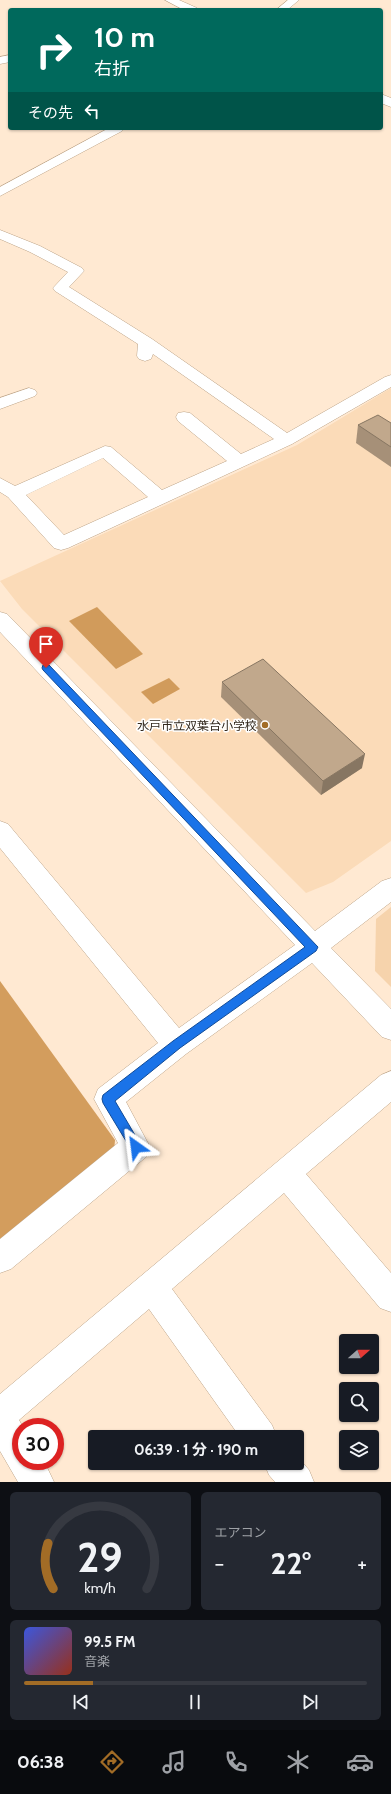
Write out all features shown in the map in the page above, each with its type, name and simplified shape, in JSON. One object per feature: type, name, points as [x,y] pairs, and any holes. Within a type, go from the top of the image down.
[{"type":"street","points":[[170,0],[186,8]]},
{"type":"street","points":[[284,8],[294,0]]},
{"type":"street","points":[[2,188],[114,130]]},
{"type":"street","points":[[0,234],[35,249],[77,271],[60,288],[146,350],[286,440]]},
{"type":"street","points":[[160,498],[105,451],[7,489],[61,544],[286,440],[391,380]]},
{"type":"street","points":[[0,404],[30,393]]},
{"type":"street","points":[[184,417],[238,462]]},
{"type":"street","points":[[5,632],[391,1028]]},
{"type":"street","points":[[0,831],[176,1044]]},
{"type":"street","points":[[0,1258],[136,1147],[108,1099],[176,1044],[312,947],[391,888]]},
{"type":"street","points":[[0,1415],[391,1084]]},
{"type":"street","points":[[286,1173],[391,1297]]},
{"type":"street","points":[[152,1287],[255,1430]]},
{"type":"street","points":[[0,1418],[12,1439]]},
{"type":"street","points":[[30,1470],[37,1482]]},
{"type":"street","points":[[287,1470],[298,1482]]},
{"type":"shaded area","name":"水戸市立双葉台小学校","points":[[391,388],[391,841],[333,882],[306,893],[22,609],[0,581],[297,445]]},
{"type":"shaded area","points":[[97,607],[143,654],[116,669],[69,621]]},
{"type":"shaded area","points":[[169,678],[180,689],[153,704],[141,692]]},
{"type":"shaded area","points":[[391,907],[391,987],[375,971],[376,919]]},
{"type":"shaded area","points":[[0,981],[115,1140],[114,1151],[0,1243]]},
{"type":"building","points":[[378,415],[391,423],[391,447],[358,425]]},
{"type":"building","points":[[263,659],[365,754],[323,781],[222,682]]},
{"type":"place","name":"水戸市立双葉台小学校","points":[[265,725]]},
{"type":"route","points":[[46,668],[312,947],[176,1044],[108,1099],[136,1147]]}]
